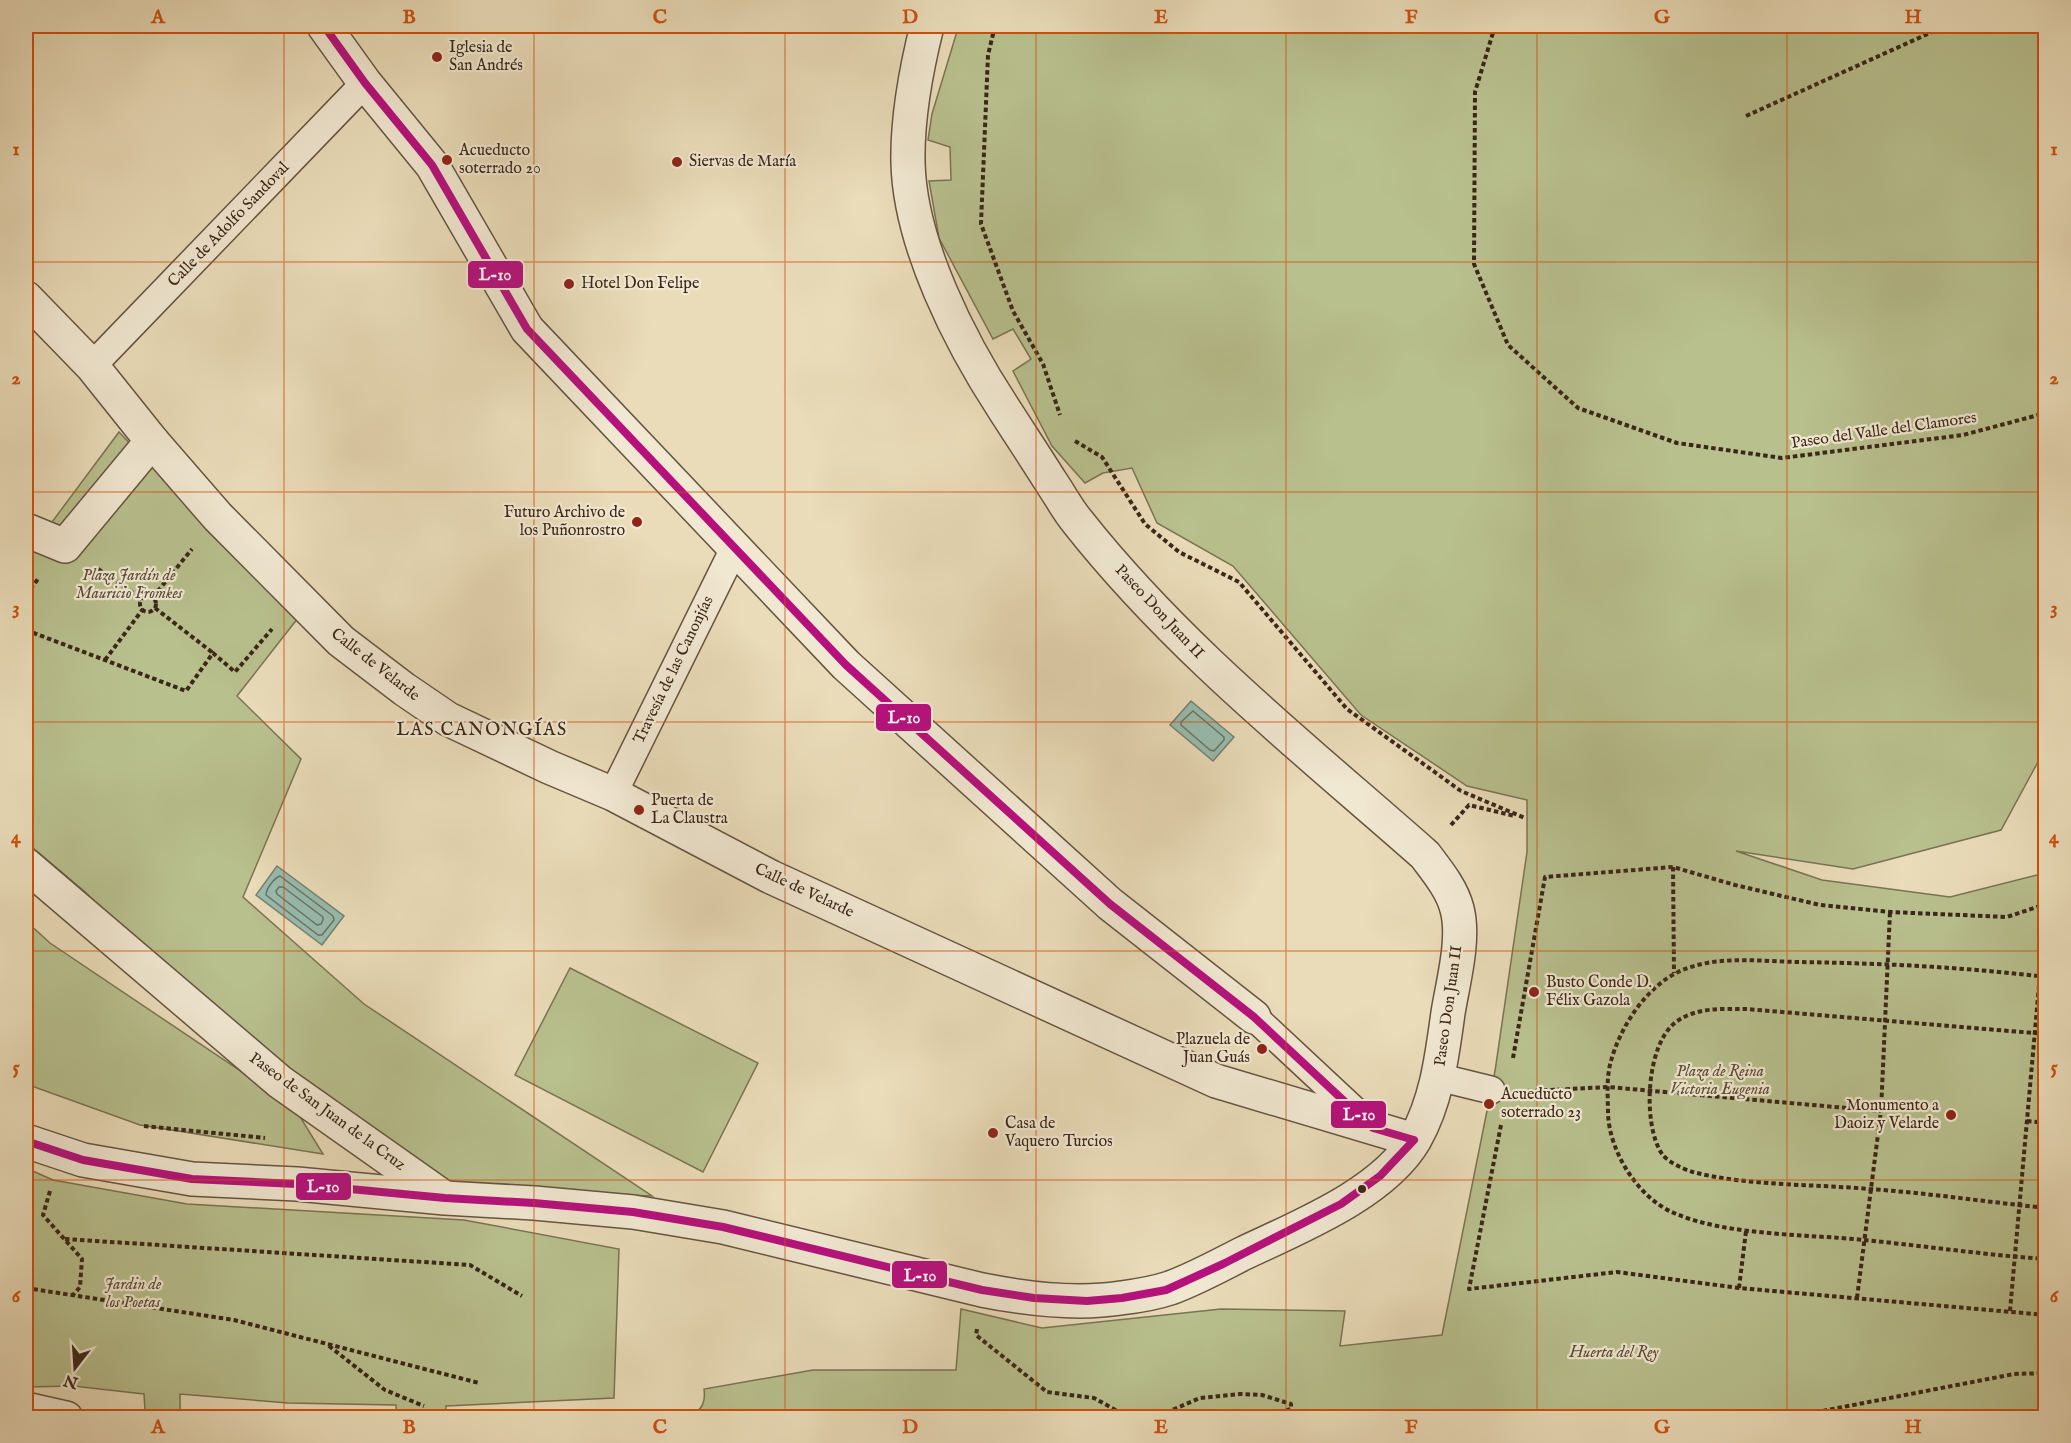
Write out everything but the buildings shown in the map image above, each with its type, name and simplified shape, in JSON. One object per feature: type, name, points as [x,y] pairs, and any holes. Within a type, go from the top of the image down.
[{"type":"street","points":[[324,26],[365,83],[432,165],[527,329],[855,673],[1110,904],[1254,1017],[1373,1128],[1414,1140]]},
{"type":"street","name":"Paseo Don Juan II","points":[[445,1198],[633,1212],[723,1227],[1017,1297],[1065,1301],[1120,1298],[1170,1288],[1320,1216],[1356,1195],[1386,1173],[1414,1140],[1427,1114],[1438,1077],[1459,934],[1457,910],[1450,891],[1425,855],[1196,654],[1136,589],[1076,520],[976,367],[930,265],[914,206],[908,164],[910,120],[918,63],[927,26]]},
{"type":"street","name":"Calle de Adolfo Sandoval","points":[[92,366],[365,83]]},
{"type":"street","name":"Calle de Velarde","points":[[26,298],[92,366],[152,441],[218,517],[341,641],[448,719],[549,767],[613,794],[771,877],[1216,1080],[1373,1128]]},
{"type":"street","points":[[26,530],[65,546],[152,441]]},
{"type":"street","name":"Travesía de las Canonjías","points":[[613,794],[735,546]]},
{"type":"street","name":"Paseo de San Juan de la Cruz","points":[[26,865],[280,1082],[445,1198]]},
{"type":"street","points":[[1438,1077],[1499,1091]]},
{"type":"street","name":"Paseo de San Juan de la Cruz","points":[[26,1142],[83,1160],[192,1179],[297,1184],[445,1198]]},
{"type":"street","points":[[26,1410],[66,1418]]},
{"type":"path","points":[[995,26],[988,55],[981,224],[1014,311],[1043,364],[1060,416]]},
{"type":"path","name":"Paseo del Valle del Clamores","points":[[1494,26],[1475,92],[1474,264],[1508,345],[1578,408],[1677,443],[1782,458],[1963,435],[2046,413]]},
{"type":"path","points":[[1746,116],[1932,32],[1988,26]]},
{"type":"path","points":[[1067,436],[1102,457],[1145,524],[1179,552],[1239,582],[1347,709],[1461,790],[1525,818],[1469,805]]},
{"type":"path","points":[[153,597],[218,517]]},
{"type":"path","points":[[65,546],[142,599]]},
{"type":"path","points":[[153,597],[146,596],[140,603],[148,612],[155,608]]},
{"type":"path","points":[[153,597],[156,603],[155,608]]},
{"type":"path","points":[[155,608],[235,672],[299,597]]},
{"type":"path","points":[[105,660],[143,609]]},
{"type":"path","points":[[26,630],[186,690],[213,653]]},
{"type":"path","points":[[1673,867],[1674,974]]},
{"type":"path","points":[[2010,1311],[2046,906],[2007,917],[1890,912],[1820,905],[1735,885],[1673,867],[1545,878],[1499,1091],[1469,1289],[1617,1272],[1739,1288],[2046,1315]]},
{"type":"path","points":[[1857,1298],[1881,1111],[1890,912]]},
{"type":"path","points":[[2046,977],[1887,963],[1722,961],[1694,965],[1674,974],[1645,998],[1624,1026],[1610,1063],[1608,1087],[1609,1130],[1619,1156],[1633,1180],[1650,1198],[1673,1213],[1746,1230],[2046,1259]]},
{"type":"path","points":[[2046,1034],[1746,1009],[1707,1010],[1687,1015],[1670,1027],[1660,1040],[1655,1054],[1650,1090],[1651,1115],[1659,1148],[1664,1156],[1691,1172],[1735,1179],[1872,1189],[2046,1208]]},
{"type":"path","points":[[1499,1091],[1608,1087],[1881,1111]]},
{"type":"path","points":[[2027,1121],[2046,1122]]},
{"type":"path","points":[[1739,1288],[1746,1230]]},
{"type":"path","points":[[64,1239],[470,1265],[522,1296]]},
{"type":"path","points":[[26,1288],[234,1320],[479,1383]]},
{"type":"path","points":[[982,1290],[976,1335],[1047,1392],[1094,1398],[1130,1418]]},
{"type":"path","points":[[326,1344],[385,1390],[424,1406]]},
{"type":"path","points":[[1786,1418],[2014,1374],[2046,1373]]},
{"type":"path","points":[[1137,1418],[1158,1416],[1200,1398],[1240,1394],[1262,1395],[1291,1404],[1291,1409],[1256,1418]]},
{"type":"path","points":[[812,1418],[871,1412],[909,1418]]},
{"type":"green space","points":[[981,26],[2045,26],[2045,749],[2001,830],[1853,869],[1736,851],[1822,880],[1950,897],[2045,873],[2045,1417],[687,1418],[702,1406],[704,1389],[813,1370],[956,1370],[961,1309],[1042,1328],[1221,1309],[1345,1311],[1340,1346],[1442,1335],[1495,1071],[1527,852],[1527,800],[1467,786],[1361,715],[1233,566],[1157,523],[1132,468],[1103,473],[1085,483],[1052,446],[1013,371],[1031,359],[1013,329],[993,339],[939,238],[929,181],[951,180],[950,147],[928,140],[932,114],[958,28],[979,32]]},
{"type":"green space","name":"Plaza Jardín de Mauricio Fromkes","points":[[119,432],[298,618],[237,696],[301,759],[243,897],[364,1004],[652,1196],[451,1188],[222,1025],[84,891],[26,842],[26,557]]},
{"type":"green space","points":[[26,921],[50,943],[294,1107],[323,1154],[140,1125],[26,1084]]},
{"type":"green space","points":[[570,968],[758,1063],[703,1172],[515,1075]]},
{"type":"green space","name":"Jardin de los Poetas","points":[[26,1168],[53,1180],[187,1204],[464,1220],[619,1249],[614,1398],[446,1406],[445,1417],[397,1418],[396,1405],[288,1403],[180,1394],[180,1411],[145,1411],[144,1394],[73,1386],[26,1387]]},
{"type":"water","points":[[1191,701],[1234,737],[1213,761],[1170,725]]},
{"type":"water","points":[[277,866],[344,916],[322,945],[256,895]]},
{"type":"transit line","name":"L-10","points":[[26,1141],[83,1160],[192,1179],[297,1184],[633,1212],[723,1227],[982,1290],[1034,1298],[1087,1301],[1122,1298],[1166,1290],[1223,1264],[1341,1204],[1380,1176],[1414,1140],[1373,1128],[1254,1017],[1110,904],[846,665],[527,329],[432,165],[365,83],[324,26]]},
{"type":"place","name":"Iglesia de San Andrés","points":[[437,57]]},
{"type":"place","name":"Acueducto soterrado 20","points":[[447,160]]},
{"type":"place","name":"Siervas de María","points":[[677,162]]},
{"type":"place","name":"Hotel Don Felipe","points":[[569,284]]},
{"type":"place","name":"Futuro Archivo de los Puñonrostro","points":[[637,522]]},
{"type":"place","name":"Puerta de La Claustra","points":[[639,810]]},
{"type":"place","name":"Busto Conde D. Félix Gazola","points":[[1534,992]]},
{"type":"place","name":"Plazuela de Juan Guás","points":[[1262,1049]]},
{"type":"place","name":"Acueducto soterrado 23","points":[[1489,1104]]},
{"type":"place","name":"Monumento a Daoiz y Velarde","points":[[1951,1115]]},
{"type":"place","name":"Casa de Vaquero Turcios","points":[[993,1133]]},
{"type":"district","name":"LAS CANONGÍAS","points":[[482,730]]},
{"type":"park label","name":"Plaza de Reina Victoria Eugenia","points":[[1720,1081]]},
{"type":"park label","name":"Huerta del Rey","points":[[1614,1353]]}]
